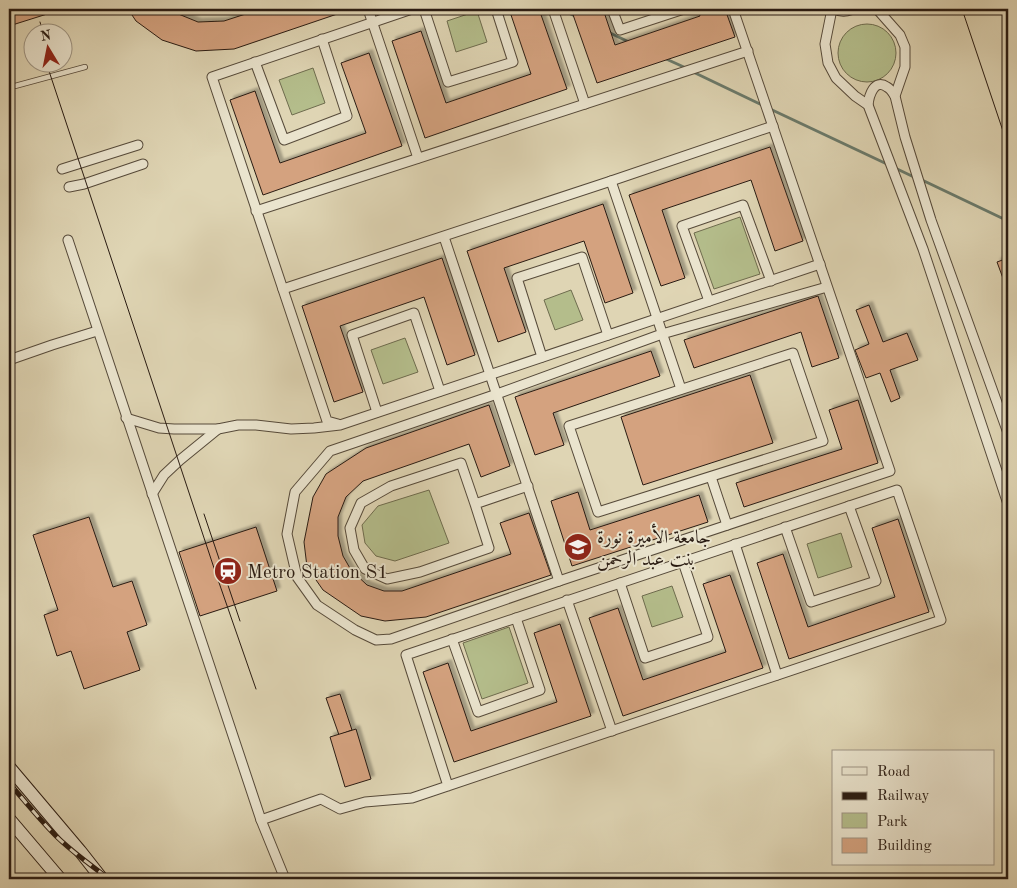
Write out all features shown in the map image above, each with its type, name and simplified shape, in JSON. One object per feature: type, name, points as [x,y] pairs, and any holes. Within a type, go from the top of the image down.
[{"type":"main road","points":[[9,767],[103,879]]},
{"type":"main road","points":[[9,819],[58,877]]},
{"type":"street","points":[[368,9],[418,158]]},
{"type":"street","points":[[340,425],[327,421],[212,77],[412,9]]},
{"type":"street","points":[[424,9],[448,82],[513,62],[496,9]]},
{"type":"street","points":[[553,9],[585,104]]},
{"type":"street","points":[[612,9],[620,30],[684,9]]},
{"type":"street","points":[[734,9],[890,471],[391,639],[376,640],[355,630],[317,605],[297,577],[287,534],[295,492],[330,450],[497,394],[662,334],[827,287]]},
{"type":"street","points":[[854,9],[847,12],[833,9],[826,44],[828,63],[836,78],[868,106]]},
{"type":"street","points":[[877,9],[900,35],[905,47],[905,67],[896,96]]},
{"type":"street","points":[[255,62],[284,140],[347,116],[322,39]]},
{"type":"street","points":[[256,211],[748,50]]},
{"type":"street","points":[[1008,433],[931,220],[905,137],[896,96],[888,87],[879,86],[871,90],[868,106],[923,249],[1008,504]]},
{"type":"street","points":[[283,289],[773,126]]},
{"type":"street","points":[[62,169],[138,145]]},
{"type":"street","points":[[69,187],[84,184],[143,164]]},
{"type":"street","points":[[611,181],[681,389]]},
{"type":"street","points":[[709,301],[682,226],[743,205],[771,281]]},
{"type":"street","points":[[444,237],[560,581]]},
{"type":"street","points":[[68,240],[261,820],[285,879]]},
{"type":"street","points":[[542,357],[517,278],[582,257],[608,335]]},
{"type":"street","points":[[126,418],[159,428],[192,429],[262,425],[291,429],[340,425],[820,264]]},
{"type":"street","points":[[377,412],[352,335],[414,313],[440,391]]},
{"type":"street","points":[[9,360],[98,331]]},
{"type":"street","points":[[793,353],[823,441],[711,477],[598,512],[569,426],[793,353]]},
{"type":"street","points":[[152,494],[164,475],[218,428]]},
{"type":"street","points":[[461,463],[475,504],[489,548],[420,572],[387,580],[365,569],[354,550],[350,528],[361,503],[391,486],[461,463]]},
{"type":"street","points":[[711,477],[727,525]]},
{"type":"street","points":[[475,504],[528,486]]},
{"type":"street","points":[[261,820],[321,799],[340,809],[365,802],[412,798],[448,786],[612,731],[940,620],[897,490],[406,655],[448,786]]},
{"type":"street","points":[[785,527],[811,602],[876,581],[849,506]]},
{"type":"street","points":[[735,544],[777,675]]},
{"type":"street","points":[[620,583],[645,658],[708,637],[683,562]]},
{"type":"street","points":[[567,600],[612,731]]},
{"type":"street","points":[[452,639],[478,712],[540,690],[516,618]]},
{"type":"lane","points":[[15,86],[85,67]]},
{"type":"green space","points":[[477,11],[487,42],[456,52],[447,21]]},
{"type":"green space","points":[[867,24],[878,26],[891,37],[896,53],[894,64],[883,77],[867,82],[856,80],[843,69],[838,53],[840,42],[851,29]]},
{"type":"green space","points":[[313,68],[325,103],[292,115],[279,80]]},
{"type":"green space","points":[[740,217],[760,274],[714,289],[694,233]]},
{"type":"green space","points":[[571,290],[583,320],[555,330],[544,300]]},
{"type":"green space","points":[[405,338],[418,372],[383,384],[371,350]]},
{"type":"green space","points":[[429,490],[449,543],[395,561],[376,556],[365,543],[362,525],[378,506]]},
{"type":"green space","points":[[841,533],[852,567],[818,578],[807,544]]},
{"type":"green space","points":[[672,586],[683,617],[652,627],[642,596]]},
{"type":"green space","points":[[509,627],[528,683],[482,699],[463,643]]},
{"type":"building","points":[[9,9],[63,9],[9,26]]},
{"type":"building","points":[[128,9],[171,9],[198,22],[224,21],[261,9],[352,9],[234,49],[196,51],[162,40],[136,21]]},
{"type":"building","points":[[509,9],[539,9],[567,89],[425,138],[392,41],[421,31],[446,103],[531,74]]},
{"type":"building","points":[[571,9],[603,9],[615,45],[700,16],[698,9],[725,9],[735,37],[597,83]]},
{"type":"building","points":[[369,53],[402,146],[263,195],[230,100],[255,91],[280,163],[366,133],[341,63]]},
{"type":"building","points":[[770,147],[803,241],[775,251],[751,180],[662,210],[685,278],[661,286],[629,195]]},
{"type":"building","points":[[603,204],[633,293],[605,303],[584,241],[504,268],[526,332],[498,342],[467,251]]},
{"type":"building","points":[[442,258],[475,355],[447,365],[424,297],[340,326],[363,392],[334,402],[302,306]]},
{"type":"building","points":[[1008,258],[1008,292],[997,262]]},
{"type":"building","points":[[818,296],[839,358],[812,367],[801,332],[694,368],[684,340]]},
{"type":"building","points":[[869,305],[883,342],[907,333],[918,360],[890,370],[900,398],[891,402],[880,373],[866,378],[855,350],[869,344],[856,310]]},
{"type":"building","points":[[651,351],[660,376],[553,413],[564,445],[535,455],[515,397]]},
{"type":"building","points":[[750,375],[773,443],[643,485],[621,417]]},
{"type":"building","points":[[858,400],[878,463],[744,507],[736,483],[842,449],[829,410]]},
{"type":"building","points":[[489,405],[510,466],[481,477],[469,444],[363,481],[346,497],[338,517],[338,536],[343,556],[351,570],[367,585],[384,591],[402,591],[511,554],[500,523],[529,513],[551,575],[426,617],[385,621],[361,616],[323,590],[307,567],[304,542],[313,497],[326,474],[366,448]]},
{"type":"building","points":[[578,492],[590,530],[699,495],[708,522],[572,566],[551,501]]},
{"type":"building","points":[[89,517],[113,587],[132,581],[147,625],[127,632],[140,670],[84,689],[71,651],[57,656],[44,615],[58,610],[33,535]]},
{"type":"building","points":[[898,519],[929,612],[789,659],[757,563],[783,554],[808,627],[895,597],[872,528]]},
{"type":"building","name":"Metro Station S1","points":[[256,527],[277,591],[200,616],[179,552]]},
{"type":"building","points":[[730,575],[763,668],[623,716],[589,618],[618,608],[643,680],[726,652],[703,584]]},
{"type":"building","points":[[560,624],[591,716],[454,762],[423,672],[448,663],[471,731],[557,702],[534,633]]},
{"type":"building","points":[[340,694],[352,730],[339,735],[326,698]]},
{"type":"building","points":[[356,729],[371,779],[345,787],[330,737]]},
{"type":"waterway","points":[[560,9],[575,16]]},
{"type":"waterway","points":[[608,32],[629,42]]},
{"type":"waterway","points":[[664,58],[686,68]]},
{"type":"waterway","points":[[691,71],[762,105]]},
{"type":"waterway","points":[[768,108],[889,165]]},
{"type":"waterway","points":[[895,168],[916,178]]},
{"type":"waterway","points":[[922,180],[1008,221]]},
{"type":"tram line","points":[[962,9],[1008,146]]},
{"type":"tram line","points":[[49,72],[256,689]]},
{"type":"tram line","points":[[204,514],[240,621]]},
{"type":"railway","points":[[9,783],[55,835],[109,879]]},
{"type":"place","name":"جامعة الأميرة نورة بنت عبد الرحمن","points":[[578,547]]},
{"type":"place","name":"Metro Station S1","points":[[228,571]]}]
